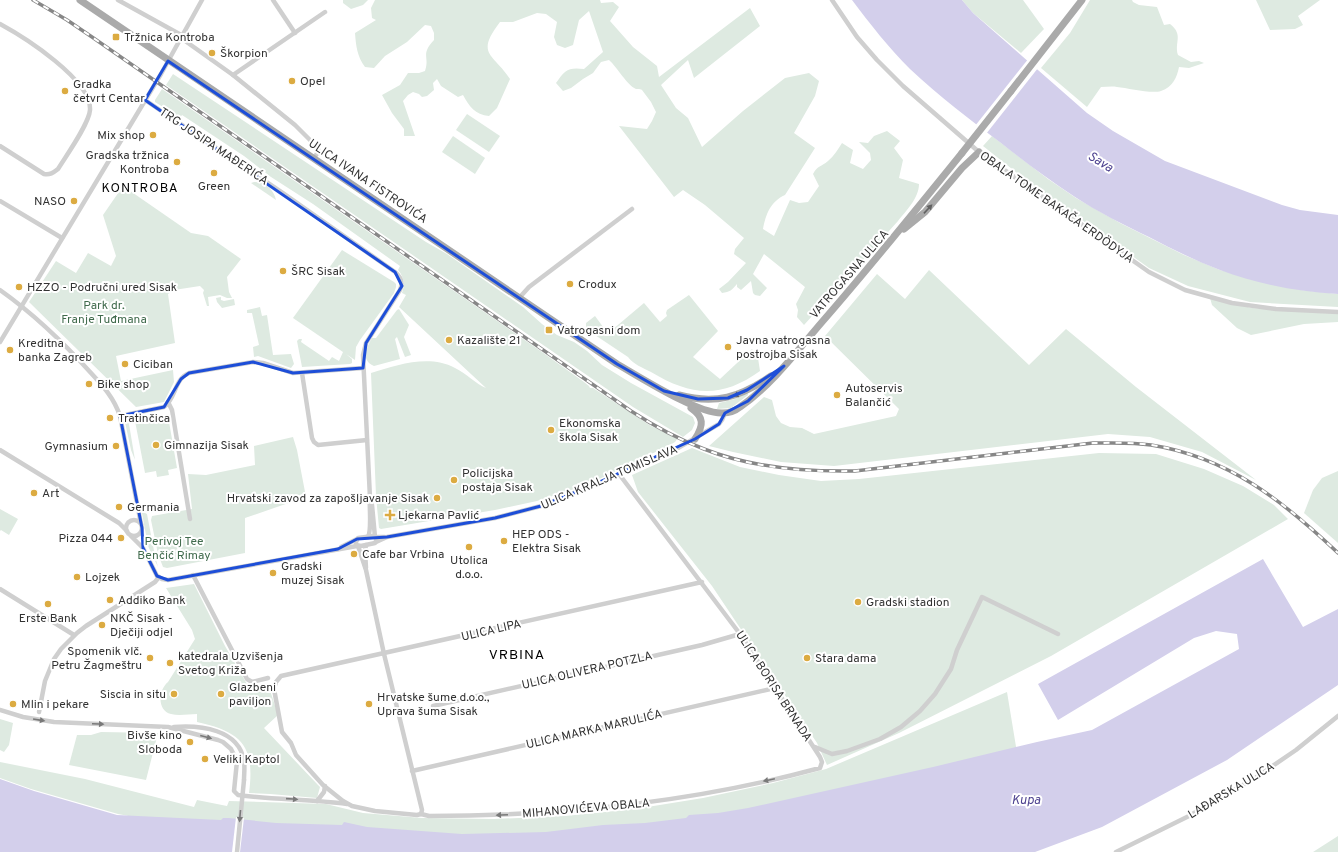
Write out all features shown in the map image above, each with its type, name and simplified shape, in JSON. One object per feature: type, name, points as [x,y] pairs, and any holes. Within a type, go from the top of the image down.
[{"type":"main road","name":"ULICA IVANA FISTROVIĆA","points":[[80,0],[617,364],[664,391]]},
{"type":"main road","name":"VATROGASNA ULICA","points":[[725,413],[735,410],[743,405],[760,391],[784,366],[898,234],[1082,0]]},
{"type":"main road","points":[[898,234],[925,212],[962,168],[979,152]]},
{"type":"main road","points":[[664,391],[698,399],[716,400],[728,398],[747,390],[784,366]]},
{"type":"main road","points":[[664,391],[711,413],[725,413]]},
{"type":"main road","points":[[683,400],[701,417],[701,428],[695,439]]},
{"type":"street","name":"ULICA IVANA FISTROVIĆA","points":[[118,0],[182,37],[234,75],[295,125],[315,145],[318,150],[314,158]]},
{"type":"street","points":[[0,342],[145,100],[202,0]]},
{"type":"street","points":[[273,0],[295,33]]},
{"type":"street","name":"OBALA TOME BAKAČA ERDÖDYJA","points":[[832,0],[857,37],[881,65],[979,152],[1140,266],[1185,290],[1208,297],[1250,306],[1276,309],[1338,312]]},
{"type":"street","points":[[234,75],[325,12]]},
{"type":"street","points":[[0,24],[18,33],[71,75],[87,96],[90,110],[77,138],[58,169],[49,175],[44,174],[0,146]]},
{"type":"street","name":"TRG JOSIPA MAĐERIĆA","points":[[145,100],[283,193],[400,277],[402,286],[399,294],[366,343],[363,355],[363,368]]},
{"type":"street","points":[[0,201],[62,238]]},
{"type":"street","points":[[520,297],[529,287],[632,209]]},
{"type":"street","points":[[0,290],[44,324],[85,367],[115,402],[120,416],[137,510],[142,528],[143,548],[155,573],[159,577],[168,580],[358,546]]},
{"type":"street","points":[[120,416],[160,408],[167,405],[181,378],[189,373],[252,362],[266,364],[293,373],[363,368],[370,498],[370,531],[368,536]]},
{"type":"street","points":[[302,373],[312,438],[315,443],[318,445],[367,440]]},
{"type":"street","points":[[168,402],[172,410],[190,519]]},
{"type":"street","name":"ULICA KRALJA TOMISLAVA","points":[[358,546],[366,545],[376,539],[521,512],[552,502],[619,474],[695,439],[719,424],[725,413]]},
{"type":"street","points":[[0,450],[119,523],[143,548]]},
{"type":"street","name":"ULICA BORISA BRNADA","points":[[619,474],[740,634],[813,746],[832,754],[847,751],[880,738],[901,727],[920,711],[935,694],[951,669],[957,650],[982,597],[1058,634]]},
{"type":"street","points":[[338,549],[357,538],[368,536],[376,539],[370,498]]},
{"type":"street","points":[[127,531],[126,526],[136,515],[137,510]]},
{"type":"street","points":[[119,523],[137,520],[141,524]]},
{"type":"street","points":[[131,536],[135,536],[141,532]]},
{"type":"street","points":[[357,538],[356,542],[366,570],[384,654],[422,810],[421,814]]},
{"type":"street","points":[[366,545],[366,570]]},
{"type":"street","points":[[193,575],[247,679],[252,682],[268,678]]},
{"type":"street","points":[[39,712],[45,681],[54,659],[61,649],[74,635],[86,626],[155,582],[159,577]]},
{"type":"street","name":"ULICA LIPA","points":[[281,676],[702,582]]},
{"type":"street","points":[[0,589],[74,635]]},
{"type":"street","name":"ULICA OLIVERA POTZLA","points":[[433,706],[702,645],[740,634]]},
{"type":"street","name":"MIHANOVIĆEVA OBALA","points":[[281,676],[276,682],[274,689],[282,732],[292,743],[296,755],[324,786],[349,805]]},
{"type":"street","name":"ULICA MARKA MARULIĆA","points":[[412,770],[776,688]]},
{"type":"street","points":[[0,710],[19,716],[54,722],[197,727],[222,733],[230,737],[237,744],[244,761],[244,780],[237,852]]},
{"type":"street","name":"LAĐARSKA ULICA","points":[[1116,852],[1189,816],[1255,778],[1296,750],[1338,716]]},
{"type":"street","name":"MIHANOVIĆEVA OBALA","points":[[168,727],[218,740],[232,749],[237,761],[234,791],[238,796],[317,801],[349,805],[375,811],[430,816],[495,816],[548,813],[622,807],[677,798],[757,783],[820,768],[822,762],[813,746]]},
{"type":"street","points":[[317,801],[324,792],[324,786]]},
{"type":"highlighted area","points":[[168,61],[617,364],[664,391],[698,399],[728,398],[747,390],[784,366],[748,401],[725,413],[719,424],[695,439],[584,489],[541,506],[495,518],[387,537],[357,539],[338,549],[168,580],[157,576],[143,548],[142,528],[120,416],[164,407],[181,379],[189,373],[253,362],[293,373],[363,368],[366,343],[402,286],[395,272],[145,100]]},
{"type":"green space","points":[[343,0],[368,0],[363,5],[351,9],[343,3]]},
{"type":"green space","points":[[375,0],[600,0],[601,3],[613,2],[619,7],[610,21],[633,47],[657,66],[659,77],[750,8],[760,26],[694,78],[688,60],[661,85],[676,108],[688,118],[702,147],[743,111],[785,78],[809,73],[819,81],[815,96],[794,133],[815,148],[785,195],[772,205],[763,229],[774,236],[790,200],[799,203],[808,202],[819,186],[813,174],[832,157],[842,143],[853,150],[850,163],[863,169],[871,160],[870,153],[859,142],[868,143],[874,136],[887,131],[900,141],[894,148],[903,160],[899,178],[919,184],[917,194],[912,204],[898,221],[804,325],[797,317],[798,310],[796,304],[805,287],[764,254],[753,274],[767,288],[760,296],[753,293],[751,281],[741,290],[737,287],[737,284],[727,292],[722,293],[719,289],[728,282],[746,263],[734,254],[735,249],[744,238],[705,205],[683,190],[674,197],[619,126],[647,129],[656,112],[642,90],[636,89],[629,84],[609,60],[601,62],[593,73],[571,88],[563,91],[556,83],[567,70],[584,69],[603,52],[589,11],[579,20],[573,45],[565,48],[557,45],[554,37],[557,22],[546,14],[537,13],[513,22],[500,22],[489,41],[488,48],[489,53],[510,79],[497,108],[489,116],[480,114],[470,106],[463,95],[458,97],[441,86],[437,79],[433,83],[434,90],[427,96],[422,97],[413,92],[403,101],[415,136],[404,136],[404,129],[392,113],[382,95],[400,85],[408,73],[419,73],[425,71],[427,62],[426,52],[434,40],[434,33],[431,26],[425,25],[407,42],[385,56],[374,68],[365,67],[357,51],[355,33],[376,20],[372,18],[371,8]]},
{"type":"green space","points":[[962,0],[1023,0],[1044,29],[1021,53],[973,13]]},
{"type":"green space","points":[[1090,0],[1132,0],[1139,5],[1157,7],[1164,25],[1170,24],[1177,32],[1178,55],[1191,62],[1199,61],[1204,63],[1189,68],[1179,67],[1174,81],[1169,87],[1157,92],[1115,87],[1101,87],[1087,107],[1041,68],[1070,33]]},
{"type":"green space","points":[[1256,0],[1320,0],[1298,16],[1303,25],[1295,29],[1270,30]]},
{"type":"green space","points":[[173,74],[426,242],[447,254],[523,307],[557,335],[574,342],[587,351],[602,365],[631,383],[693,417],[695,423],[692,430],[683,437],[633,407],[166,85]]},
{"type":"green space","points":[[162,89],[542,352],[590,388],[593,388],[651,426],[678,438],[675,442],[668,446],[595,481],[537,501],[495,510],[381,529],[379,528],[376,496],[371,373],[413,362],[435,362],[455,368],[486,388],[399,307],[406,295],[402,293],[404,284],[402,275],[398,270],[400,266],[313,204],[271,177],[244,156],[182,115],[180,118],[155,102]]},
{"type":"green space","points":[[467,114],[500,136],[489,152],[456,130]]},
{"type":"green space","points":[[453,136],[485,158],[475,174],[442,152]]},
{"type":"green space","points":[[992,136],[1048,179],[1076,198],[1120,223],[1184,255],[1220,270],[1301,290],[1338,294],[1338,307],[1250,302],[1188,286],[1149,268],[1022,177],[983,146]]},
{"type":"green space","points":[[251,183],[262,183],[268,187],[275,196],[276,200]]},
{"type":"green space","name":"Park dr. Franje Tuđmana","points":[[123,186],[191,233],[208,236],[241,259],[227,277],[229,292],[232,298],[227,298],[220,295],[208,297],[209,306],[207,306],[203,293],[204,290],[200,286],[174,290],[168,294],[175,343],[116,356],[121,381],[173,370],[174,382],[164,402],[136,407],[29,302],[56,261],[76,273],[88,253],[111,266],[116,256],[103,215]]},
{"type":"green space","points":[[342,250],[394,282],[396,287],[394,293],[360,340],[356,347],[355,360],[346,354],[352,359],[352,363],[302,367],[297,341],[299,339],[302,339],[301,342],[329,361],[332,357],[339,361],[343,352],[293,318]]},
{"type":"green space","points":[[929,270],[1029,365],[1066,329],[1136,387],[1256,480],[1202,452],[1150,437],[1108,434],[834,466],[781,462],[709,446],[764,397],[772,400],[776,416],[781,423],[790,427],[802,428],[814,434],[896,416],[899,409],[825,336],[877,274],[905,299]]},
{"type":"green space","points":[[689,295],[718,331],[693,357],[720,379],[752,349],[758,358],[760,371],[746,380],[719,390],[693,390],[679,386],[638,366],[628,357],[586,329],[586,323],[595,316],[606,331],[610,329],[612,330],[644,303],[660,322],[667,316],[667,310]]},
{"type":"green space","points":[[221,297],[221,300],[224,301],[234,299],[235,305],[222,308],[217,302],[216,298]]},
{"type":"green space","points":[[1210,298],[1252,308],[1338,313],[1338,322],[1304,324],[1251,335],[1237,328],[1212,305]]},
{"type":"green space","points":[[260,307],[262,316],[267,315],[273,355],[291,354],[294,364],[291,368],[258,356],[254,357],[253,347],[259,345],[252,313],[247,313],[247,310]]},
{"type":"green space","points":[[399,309],[409,325],[404,337],[411,355],[405,357],[397,337],[395,339],[400,359],[374,366],[367,360],[366,357],[368,345],[372,338],[376,338]]},
{"type":"green space","points":[[748,393],[748,395],[731,408],[717,409],[719,403],[735,399]]},
{"type":"green space","points":[[168,416],[177,468],[168,470],[169,475],[157,477],[156,471],[145,473],[135,421]]},
{"type":"green space","points":[[128,418],[135,460],[131,450],[125,422]]},
{"type":"green space","name":"Perivoj Tee Benčić Rimay","points":[[293,437],[306,497],[245,518],[245,553],[167,568],[163,567],[158,554],[151,520],[152,516],[192,509],[188,474],[206,475],[255,465],[254,446]]},
{"type":"green space","points":[[692,448],[740,467],[779,475],[821,481],[859,479],[1099,453],[1156,454],[1204,469],[1243,486],[1274,505],[1288,519],[1051,656],[899,733],[827,765],[817,743],[712,586],[638,492],[632,475]]},
{"type":"green space","points":[[1338,471],[1338,543],[1304,513],[1313,490],[1322,478]]},
{"type":"green space","points":[[0,509],[18,519],[9,535],[1,530],[0,531]]},
{"type":"green space","points":[[142,513],[147,514],[158,567],[148,546]]},
{"type":"green space","points":[[194,584],[225,646],[251,691],[268,684],[278,715],[264,728],[320,787],[317,798],[249,793],[250,764],[247,753],[242,744],[235,737],[213,726],[197,722],[197,714],[174,715],[163,709],[160,700],[162,690],[195,639],[192,630],[166,588]]},
{"type":"green space","points":[[1007,692],[1020,771],[774,852],[707,852],[208,831],[118,814],[31,789],[0,778],[0,762],[85,779],[194,807],[197,800],[227,806],[229,801],[326,804],[363,813],[422,818],[494,819],[565,816],[635,809],[703,798],[773,783],[826,769]]},
{"type":"green space","points":[[0,719],[13,723],[9,745],[4,752],[0,750]]},
{"type":"green space","points":[[101,732],[158,733],[146,780],[69,765],[77,735],[91,735]]},
{"type":"green space","points":[[1338,836],[1338,852],[1313,852]]},
{"type":"water","name":"Sava","points":[[852,0],[962,0],[973,13],[1087,113],[1113,131],[1165,161],[1282,205],[1300,210],[1338,215],[1338,294],[1278,286],[1220,270],[1175,250],[1084,203],[1028,164],[932,89],[895,53]]},
{"type":"water","name":"Kupa","points":[[1263,559],[1303,627],[1338,609],[1338,685],[1227,760],[1102,827],[1035,852],[0,852],[0,779],[34,791],[117,815],[221,820],[223,818],[229,818],[276,823],[342,825],[344,822],[367,827],[462,834],[546,832],[603,825],[645,823],[686,818],[689,815],[718,813],[748,808],[933,767],[1092,730],[1239,649],[1237,634],[1216,631],[1194,638],[1058,720],[1038,684]]},
{"type":"pier","points":[[1029,58],[1038,68],[986,134],[975,126]]},
{"type":"pier","points":[[236,817],[244,818],[240,852],[232,852]]},
{"type":"railway","points":[[33,0],[92,37],[631,411],[666,432],[694,445],[741,461],[759,465],[817,471],[855,471],[1093,443],[1129,443],[1151,445],[1179,451],[1205,460],[1230,471],[1253,484],[1296,516],[1338,553]]},
{"type":"place","name":"Tržnica Kontroba","points":[[116,37]]},
{"type":"place","name":"Škorpion","points":[[212,53]]},
{"type":"place","name":"Opel","points":[[292,81]]},
{"type":"place","name":"Gradka četvrt Centar","points":[[65,91]]},
{"type":"place","name":"Mix shop","points":[[153,135]]},
{"type":"place","name":"Gradska tržnica Kontroba","points":[[177,162]]},
{"type":"place","name":"Green","points":[[214,173]]},
{"type":"place","name":"NASO","points":[[74,201]]},
{"type":"place","name":"ŠRC Sisak","points":[[283,271]]},
{"type":"place","name":"Crodux","points":[[570,284]]},
{"type":"place","name":"HZZO - Područni ured Sisak","points":[[19,287]]},
{"type":"place","name":"Vatrogasni dom","points":[[549,330]]},
{"type":"place","name":"Kazalište 21","points":[[449,340]]},
{"type":"place","name":"Javna vatrogasna postrojba Sisak","points":[[728,347]]},
{"type":"place","name":"Kreditna banka Zagreb","points":[[10,350]]},
{"type":"place","name":"Ciciban","points":[[125,364]]},
{"type":"place","name":"Bike shop","points":[[89,384]]},
{"type":"place","name":"Autoservis Balančić","points":[[837,395]]},
{"type":"place","name":"Tratinčica","points":[[110,418]]},
{"type":"place","name":"Ekonomska škola Sisak","points":[[551,430]]},
{"type":"place","name":"Gimnazija Sisak","points":[[156,445]]},
{"type":"place","name":"Gymnasium","points":[[116,446]]},
{"type":"place","name":"Policijska postaja Sisak","points":[[454,480]]},
{"type":"place","name":"Art","points":[[34,493]]},
{"type":"place","name":"Hrvatski zavod za zapošljavanje Sisak","points":[[437,498]]},
{"type":"place","name":"Germania","points":[[119,507]]},
{"type":"place","name":"Ljekarna Pavlić","points":[[390,515]]},
{"type":"place","name":"Pizza 044","points":[[121,538]]},
{"type":"place","name":"HEP ODS - Elektra Sisak","points":[[504,541]]},
{"type":"place","name":"Utolica d.o.o.","points":[[469,547]]},
{"type":"place","name":"Cafe bar Vrbina","points":[[354,554]]},
{"type":"place","name":"Gradski muzej Sisak","points":[[273,573]]},
{"type":"place","name":"Lojzek","points":[[77,577]]},
{"type":"place","name":"Addiko Bank","points":[[110,600]]},
{"type":"place","name":"Gradski stadion","points":[[858,602]]},
{"type":"place","name":"Erste Bank","points":[[48,604]]},
{"type":"place","name":"NKČ Sisak - Dječiji odjel","points":[[102,625]]},
{"type":"place","name":"Spomenik vlč. Petru Žagmeštru","points":[[150,658]]},
{"type":"place","name":"Stara dama","points":[[807,658]]},
{"type":"place","name":"katedrala Uzvišenja Svetog Križa","points":[[170,663]]},
{"type":"place","name":"Siscia in situ","points":[[174,694]]},
{"type":"place","name":"Glazbeni paviljon","points":[[221,694]]},
{"type":"place","name":"Mlin i pekare","points":[[13,704]]},
{"type":"place","name":"Hrvatske šume d.o.o., Uprava šuma Sisak","points":[[369,704]]},
{"type":"place","name":"Bivše kino Sloboda","points":[[190,742]]},
{"type":"place","name":"Veliki Kaptol","points":[[205,759]]},
{"type":"district","name":"KONTROBA","points":[[140,187]]},
{"type":"district","name":"VRBINA","points":[[517,654]]}]
